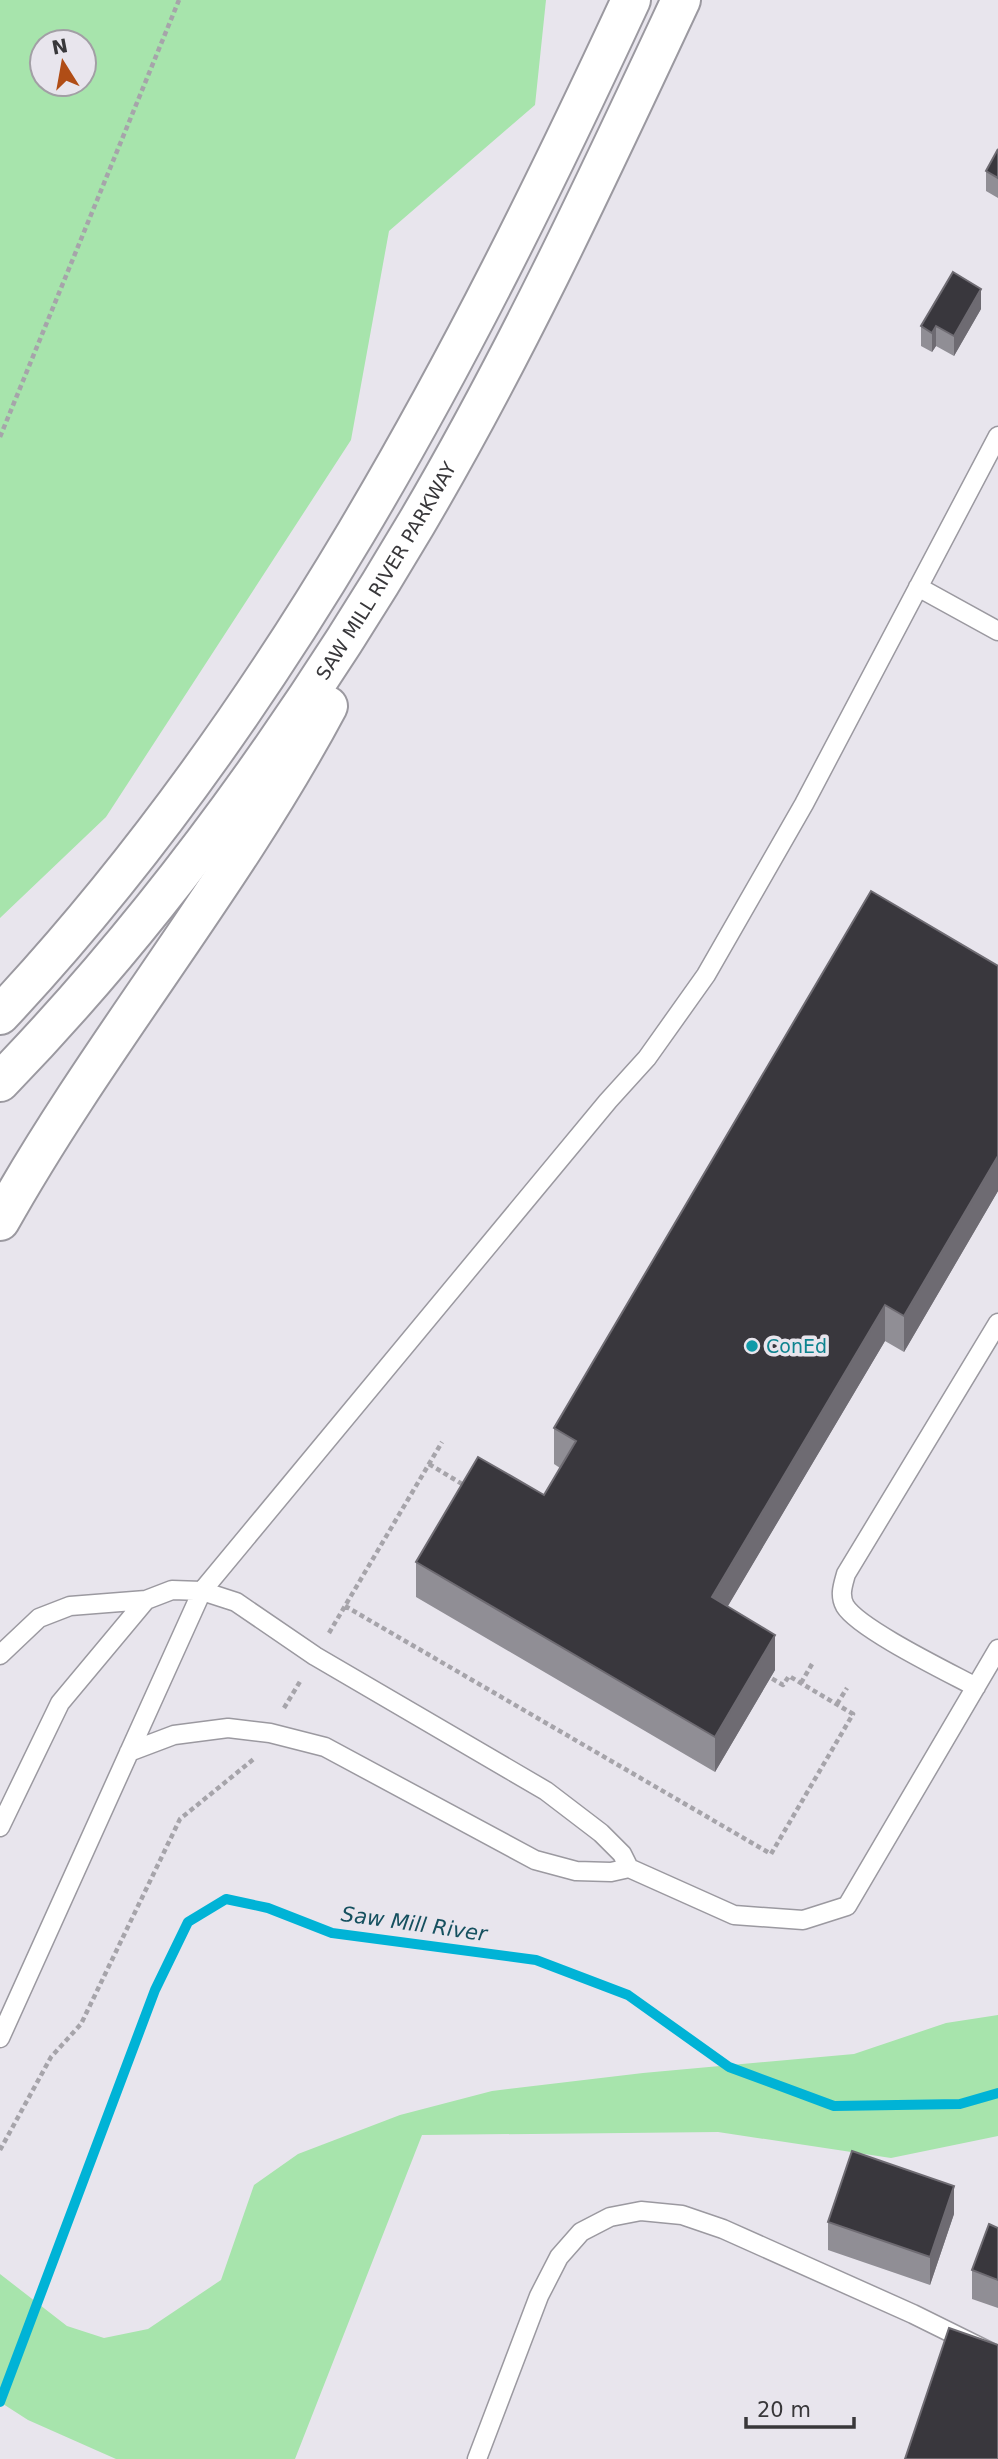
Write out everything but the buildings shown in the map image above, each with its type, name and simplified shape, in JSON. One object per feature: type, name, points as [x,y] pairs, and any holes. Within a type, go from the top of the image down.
[{"type":"highway","points":[[0,1015],[113,886],[230,730],[362,525],[492,287],[631,0]]},
{"type":"highway","name":"SAW MILL RIVER PARKWAY","points":[[0,1082],[115,956],[197,854],[274,747],[341,647],[417,522],[480,409],[541,290],[681,0]]},
{"type":"highway","points":[[0,1221],[55,1129],[267,812],[339,684],[417,522]]},
{"type":"lane","points":[[0,2038],[202,1591],[608,1101],[647,1058],[706,975],[804,804],[998,436]]},
{"type":"lane","points":[[918,587],[998,631]]},
{"type":"lane","points":[[976,1687],[864,1625],[845,1606],[841,1591],[846,1574],[998,1323]]},
{"type":"lane","points":[[0,1655],[39,1618],[70,1606],[146,1600],[172,1590],[202,1591],[236,1602],[315,1656],[546,1791],[601,1833],[622,1854],[629,1868]]},
{"type":"lane","points":[[0,1827],[60,1703],[146,1600]]},
{"type":"lane","points":[[129,1752],[174,1735],[228,1728],[270,1733],[325,1747],[536,1860],[576,1871],[611,1872],[629,1868],[734,1915],[803,1920],[847,1906],[998,1649]]},
{"type":"lane","points":[[477,2459],[538,2296],[559,2257],[581,2232],[610,2217],[641,2211],[682,2215],[723,2229],[914,2314],[998,2356]]},
{"type":"path","points":[[0,437],[179,0]]},
{"type":"path","points":[[0,2150],[51,2057],[81,2024],[180,1819],[253,1761],[442,1442]]},
{"type":"path","points":[[429,1464],[477,1493]]},
{"type":"path","points":[[345,1606],[771,1854],[853,1714],[789,1676],[783,1685],[771,1678]]},
{"type":"path","points":[[800,1683],[812,1664]]},
{"type":"path","points":[[836,1704],[847,1688]]},
{"type":"green space","points":[[0,0],[546,0],[535,105],[389,231],[351,440],[106,817],[0,918]]},
{"type":"green space","points":[[998,2015],[998,2136],[891,2158],[718,2132],[422,2135],[295,2459],[116,2459],[28,2420],[0,2402],[0,2274],[67,2326],[104,2338],[148,2329],[221,2280],[254,2185],[298,2154],[400,2115],[492,2091],[643,2073],[854,2054],[946,2023]]},
{"type":"waterway","name":"Saw Mill River","points":[[0,2402],[155,1990],[188,1922],[226,1899],[268,1908],[332,1933],[536,1960],[628,1995],[729,2067],[834,2106],[960,2104],[998,2093]]},
{"type":"place","name":"ConEd","points":[[752,1346]]}]
